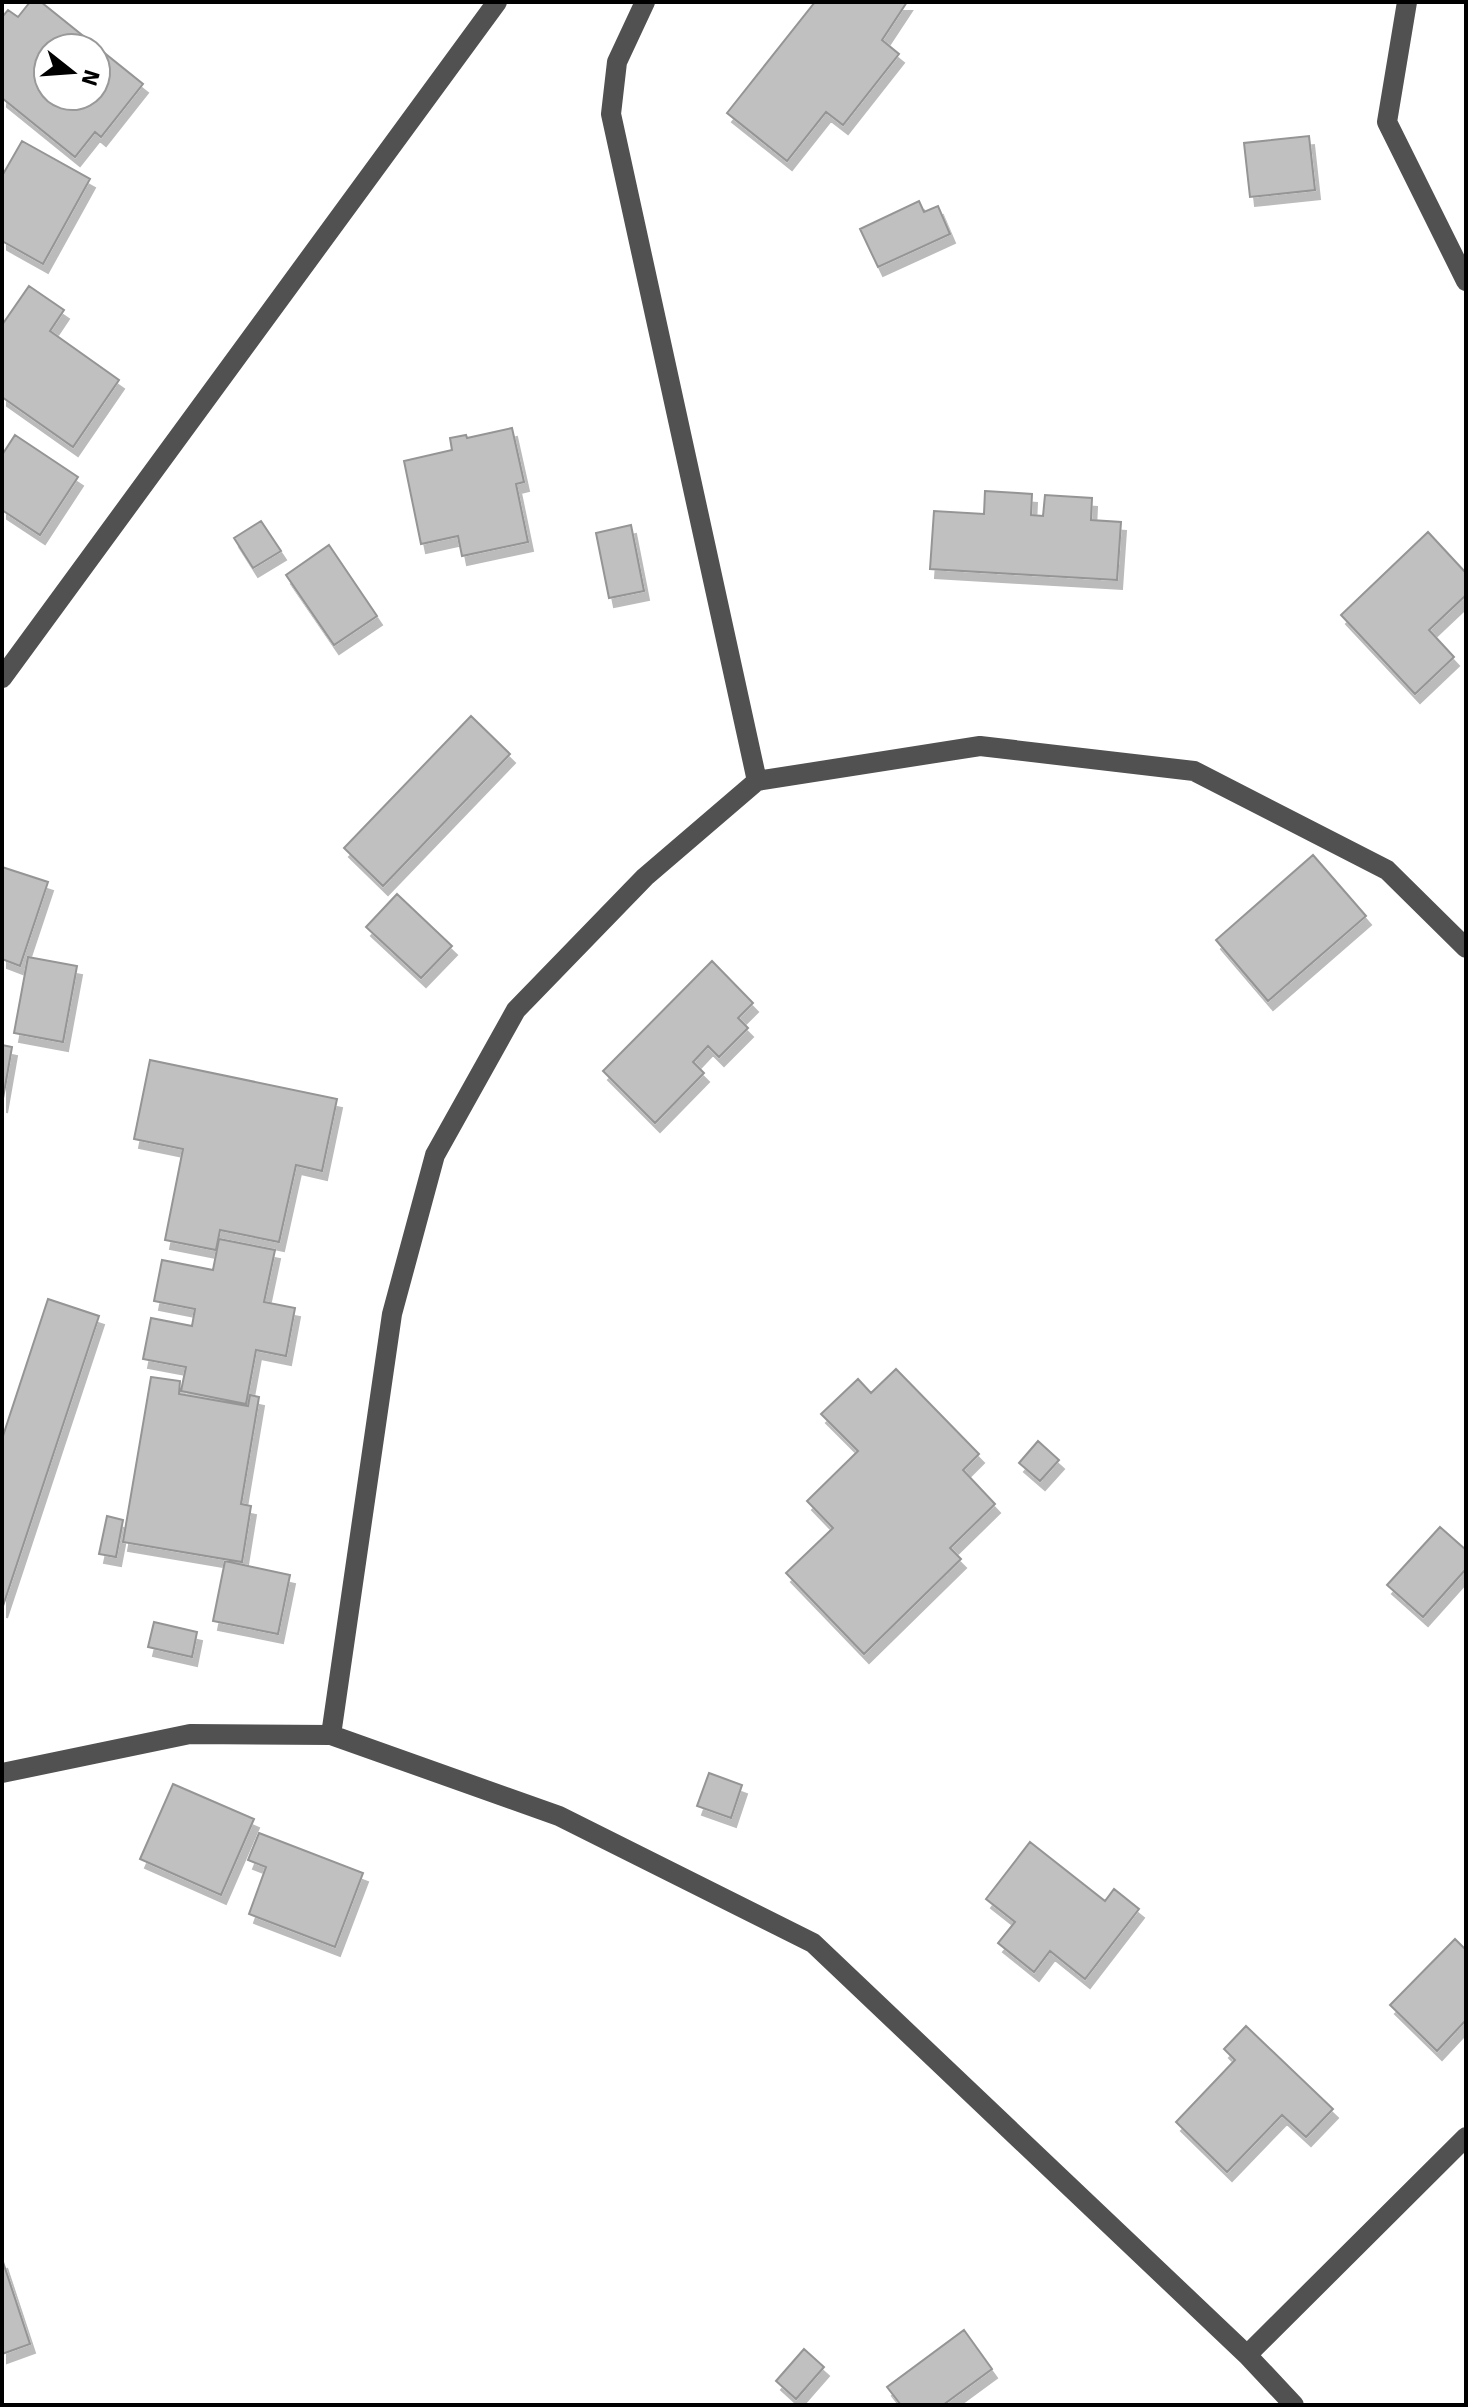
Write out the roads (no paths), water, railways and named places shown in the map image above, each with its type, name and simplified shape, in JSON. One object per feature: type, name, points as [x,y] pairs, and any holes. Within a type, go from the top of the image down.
[{"type":"street","points":[[2,678],[497,2]]},
{"type":"street","points":[[645,2],[617,62],[611,114],[757,781]]},
{"type":"street","points":[[1407,2],[1387,122],[1466,281]]},
{"type":"street","points":[[331,1735],[392,1314],[435,1155],[516,1010],[645,877],[757,781],[980,746],[1194,771],[1387,870],[1466,948]]},
{"type":"street","points":[[2,1773],[190,1734],[331,1735],[559,1816],[813,1943],[1247,2355],[1294,2405]]},
{"type":"street","points":[[1247,2355],[1466,2137]]}]
